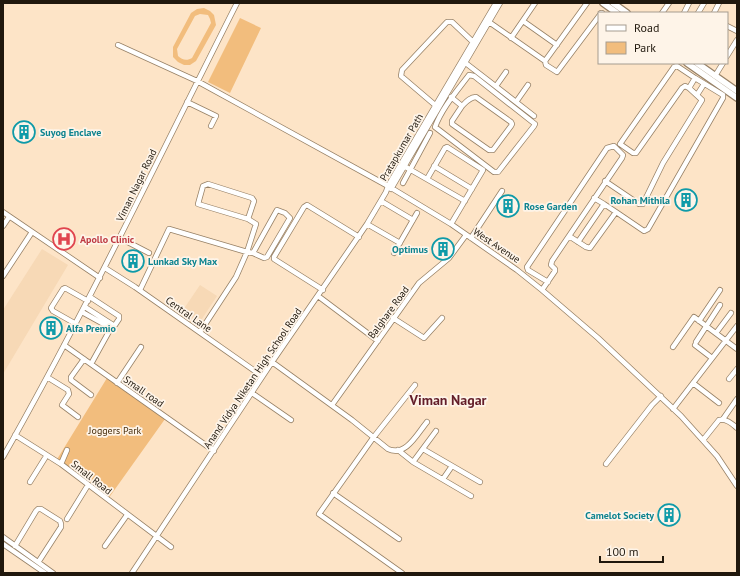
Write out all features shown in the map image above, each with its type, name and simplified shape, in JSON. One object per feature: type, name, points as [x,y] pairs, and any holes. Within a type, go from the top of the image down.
[{"type":"main road","points":[[603,3],[616,12]]},
{"type":"main road","points":[[613,3],[626,12]]},
{"type":"main road","points":[[688,64],[737,98]]},
{"type":"main road","points":[[698,64],[736,89]]},
{"type":"street","name":"Viman Nagar Road","points":[[3,457],[100,278],[237,3]]},
{"type":"street","name":"Pratapkumar Path","points":[[386,192],[404,166],[435,105],[489,22],[496,3]]},
{"type":"street","name":"Pratapkumar Path","points":[[390,187],[427,123],[447,94],[473,42],[493,11],[500,3]]},
{"type":"street","points":[[511,38],[535,3]]},
{"type":"street","points":[[545,61],[587,3]]},
{"type":"street","points":[[663,12],[669,3]]},
{"type":"street","points":[[684,12],[689,3]]},
{"type":"street","points":[[699,12],[704,3]]},
{"type":"street","points":[[715,12],[720,3]]},
{"type":"street","points":[[489,22],[545,61],[546,65],[559,72],[598,17]]},
{"type":"street","points":[[522,21],[557,45]]},
{"type":"street","points":[[435,105],[401,76],[402,70],[447,22],[452,22],[473,42]]},
{"type":"street","points":[[728,26],[737,31]]},
{"type":"street","points":[[728,54],[737,40]]},
{"type":"street","name":"West Avenue","points":[[118,45],[197,81],[390,187],[451,224],[517,270],[598,338],[661,396],[704,440],[717,456],[737,486]]},
{"type":"street","points":[[463,61],[534,116]]},
{"type":"street","points":[[715,76],[722,64]]},
{"type":"street","points":[[594,198],[641,230],[644,231],[648,229],[723,98],[723,95],[679,67],[674,67],[618,146]]},
{"type":"street","points":[[496,86],[506,72]]},
{"type":"street","points":[[470,75],[474,76],[534,124],[498,172],[494,172],[435,127],[437,120],[452,98],[470,75]]},
{"type":"street","points":[[688,88],[695,78]]},
{"type":"street","points":[[697,95],[704,84]]},
{"type":"street","points":[[516,102],[528,85]]},
{"type":"street","points":[[548,282],[528,270],[527,267],[607,148],[611,146],[618,146],[636,153],[682,88],[685,86],[702,100],[663,163],[643,204],[639,204],[605,182]]},
{"type":"street","points":[[447,94],[462,106]]},
{"type":"street","points":[[476,97],[512,124],[493,150],[489,150],[452,124],[452,121],[462,106],[468,100],[476,97]]},
{"type":"street","points":[[187,102],[216,116],[211,126]]},
{"type":"street","points":[[404,182],[430,133]]},
{"type":"street","points":[[542,290],[555,270],[551,263],[622,158],[623,154],[618,146]]},
{"type":"street","points":[[427,179],[445,148],[449,147],[482,170],[451,224]]},
{"type":"street","points":[[404,166],[465,201]]},
{"type":"street","points":[[434,166],[472,189]]},
{"type":"street","points":[[200,332],[236,277],[247,252],[256,224],[248,219],[198,204],[203,186],[208,184],[252,198],[254,201],[248,219]]},
{"type":"street","points":[[471,238],[502,191]]},
{"type":"street","name":"Anand Vidya Niketan High School Road","points":[[132,573],[214,451],[262,376],[323,290],[367,224],[386,192]]},
{"type":"street","points":[[381,201],[413,220]]},
{"type":"street","points":[[578,242],[604,204]]},
{"type":"street","points":[[323,290],[274,259],[304,207],[307,205],[358,237]]},
{"type":"street","points":[[140,290],[169,229],[253,253],[264,258],[267,257],[290,218],[285,213],[277,210],[253,253]]},
{"type":"street","points":[[3,212],[100,278]]},
{"type":"street","points":[[569,236],[588,248],[592,247],[616,212]]},
{"type":"street","points":[[394,253],[417,213]]},
{"type":"street","points":[[3,226],[9,216]]},
{"type":"street","points":[[367,224],[400,243]]},
{"type":"street","points":[[3,276],[32,232]]},
{"type":"street","name":"Balghare Road","points":[[332,405],[419,283],[449,258],[466,235]]},
{"type":"street","points":[[120,238],[149,253]]},
{"type":"street","name":"Central Lane","points":[[105,268],[140,290],[262,376]]},
{"type":"street","points":[[76,324],[53,311],[51,308],[65,288],[89,299],[119,316],[119,319],[115,325],[113,325],[84,307]]},
{"type":"street","points":[[699,320],[720,290]]},
{"type":"street","points":[[318,296],[378,341]]},
{"type":"street","points":[[712,358],[696,344],[720,305]]},
{"type":"street","points":[[82,312],[111,328],[91,364]]},
{"type":"street","points":[[716,333],[731,313]]},
{"type":"street","points":[[673,347],[694,317],[737,349]]},
{"type":"street","points":[[393,318],[424,338],[442,318]]},
{"type":"street","points":[[673,409],[737,326]]},
{"type":"street","name":"Small road","points":[[64,346],[214,451]]},
{"type":"street","points":[[117,383],[141,347]]},
{"type":"street","points":[[84,359],[71,377],[71,380],[91,394]]},
{"type":"street","points":[[272,362],[332,405],[373,438],[392,451],[407,446],[426,422]]},
{"type":"street","points":[[729,379],[737,369]]},
{"type":"street","points":[[47,377],[68,390],[69,394],[62,405],[78,417]]},
{"type":"street","points":[[693,383],[719,403]]},
{"type":"street","points":[[402,573],[319,514],[373,438],[415,385]]},
{"type":"street","points":[[252,392],[291,420]]},
{"type":"street","points":[[606,464],[652,405],[661,396]]},
{"type":"street","points":[[704,440],[719,420],[723,419],[737,399]]},
{"type":"street","points":[[723,419],[729,421],[737,428]]},
{"type":"street","points":[[413,462],[436,431]]},
{"type":"street","name":"Small Road","points":[[15,435],[61,464],[171,547]]},
{"type":"street","points":[[422,449],[480,482]]},
{"type":"street","points":[[61,464],[67,450]]},
{"type":"street","points":[[398,450],[413,462],[472,496]]},
{"type":"street","points":[[30,482],[45,458]]},
{"type":"street","points":[[443,479],[452,466]]},
{"type":"street","points":[[67,519],[88,485]]},
{"type":"street","points":[[333,493],[398,539]]},
{"type":"street","points":[[15,546],[36,511],[38,509],[42,509],[60,522],[61,527],[39,561]]},
{"type":"street","points":[[105,546],[127,515]]},
{"type":"street","points":[[3,537],[54,573]]},
{"type":"street","points":[[3,544],[44,573]]},
{"type":"shaded area","points":[[42,249],[68,265],[3,374],[3,310]]},
{"type":"shaded area","points":[[200,285],[217,296],[196,328],[179,316]]},
{"type":"green space","points":[[204,8],[210,11],[214,15],[216,25],[196,61],[190,65],[184,65],[173,57],[173,47],[191,13],[197,9]],"holes":[[[200,14],[208,15],[211,23],[192,58],[185,60],[178,56],[177,49],[195,16]]]},
{"type":"green space","points":[[240,18],[261,28],[230,93],[208,82]]},
{"type":"green space","name":"Joggers Park","points":[[107,378],[165,419],[108,499],[56,461]]},
{"type":"place","name":"Suyog Enclave","points":[[24,132]]},
{"type":"place","name":"Rohan Mithila","points":[[686,200]]},
{"type":"place","name":"Rose Garden","points":[[508,206]]},
{"type":"place","name":"Apollo Clinic","points":[[64,239]]},
{"type":"place","name":"Optimus","points":[[443,249]]},
{"type":"place","name":"Lunkad Sky Max","points":[[133,261]]},
{"type":"place","name":"Alfa Premio","points":[[51,328]]},
{"type":"place","name":"Camelot Society","points":[[669,515]]},
{"type":"district","name":"Viman Nagar","points":[[448,400]]}]
